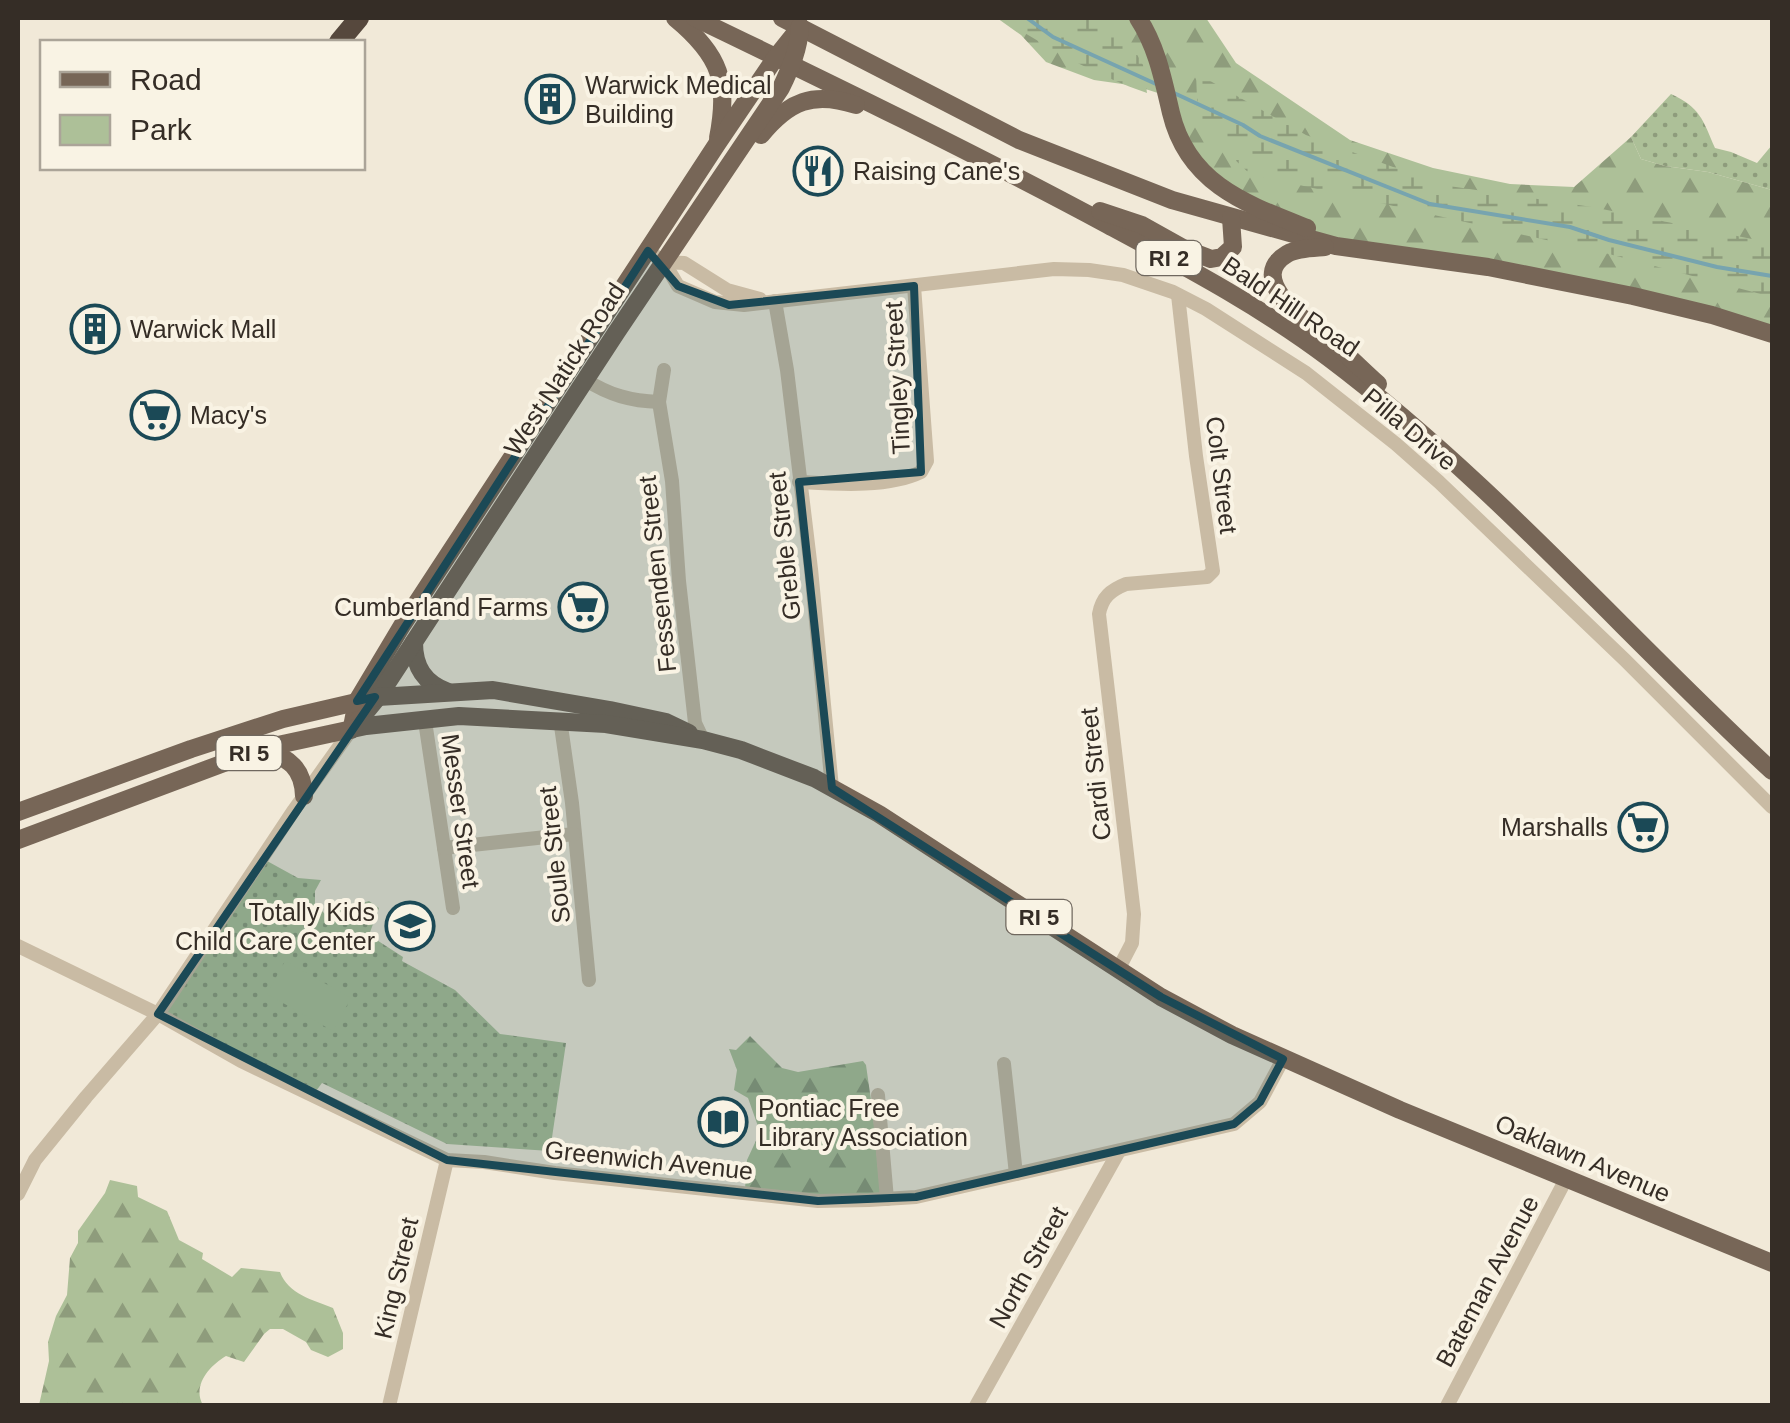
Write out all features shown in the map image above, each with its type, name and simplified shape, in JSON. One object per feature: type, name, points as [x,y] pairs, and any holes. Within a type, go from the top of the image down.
[{"type":"highway","points":[[340,40],[360,18]]},
{"type":"main road","points":[[675,18],[703,47],[722,76],[724,109],[717,144]]},
{"type":"main road","name":"Bald Hill Road","points":[[695,18],[1047,192],[1224,288],[1328,357],[1507,510],[1772,771]]},
{"type":"main road","name":"Bald Hill Road","points":[[782,18],[804,22],[1019,140],[1172,200],[1336,246],[1488,267],[1633,296],[1772,334]]},
{"type":"main road","points":[[1138,18],[1160,66],[1177,132],[1189,155],[1208,176],[1258,210],[1369,250]]},
{"type":"main road","name":"West Natick Road","points":[[351,730],[357,701],[403,624],[717,144],[784,60],[804,22]]},
{"type":"main road","name":"West Natick Road","points":[[351,730],[378,697],[782,88],[784,60]]},
{"type":"main road","points":[[714,188],[774,119],[787,109],[820,97],[836,99],[934,135]]},
{"type":"main road","points":[[1047,192],[1142,226],[1185,250],[1211,259],[1222,257],[1233,247],[1231,218]]},
{"type":"main road","points":[[1336,246],[1287,254],[1276,266],[1276,289],[1299,315],[1444,445],[1507,510]]},
{"type":"main road","points":[[414,642],[414,659],[424,675],[433,686],[448,693]]},
{"type":"main road","name":"RI 5","points":[[18,812],[284,719],[378,697],[493,690],[666,722],[702,740]]},
{"type":"main road","name":"RI 5","points":[[18,840],[264,748],[351,730],[459,716],[606,724],[702,740],[741,750],[814,778],[879,814],[1161,997],[1283,1059]]},
{"type":"main road","points":[[264,748],[296,768],[304,781],[304,796]]},
{"type":"main road","name":"Oaklawn Avenue","points":[[1283,1059],[1772,1262]]},
{"type":"street","name":"Pilla Drive","points":[[648,251],[664,262],[678,286],[715,302],[744,306],[1054,269],[1123,276],[1178,295],[1282,356],[1383,434],[1625,660],[1772,807]]},
{"type":"street","name":"Pilla Drive","points":[[664,262],[684,263],[740,295],[775,301]]},
{"type":"street","name":"Tingley Street","points":[[799,482],[874,482],[916,475],[924,467],[926,434],[914,286]]},
{"type":"street","name":"Colt Street","points":[[1126,584],[1207,577],[1213,571],[1178,295]]},
{"type":"street","name":"Greble Street","points":[[775,301],[811,570],[832,788]]},
{"type":"street","name":"Fessenden Street","points":[[664,370],[659,402],[672,481],[695,723],[702,740]]},
{"type":"street","points":[[586,380],[612,395],[659,402]]},
{"type":"street","name":"Cardi Street","points":[[1118,970],[1132,943],[1134,914],[1099,614],[1106,596],[1126,584]]},
{"type":"street","name":"Messer Street","points":[[425,721],[453,908]]},
{"type":"street","name":"Soule Street","points":[[561,726],[589,980]]},
{"type":"street","name":"West Natick Road","points":[[18,1194],[22,1178],[35,1160],[158,1014],[351,730]]},
{"type":"street","points":[[444,848],[574,834]]},
{"type":"street","name":"Greenwich Avenue","points":[[18,946],[446,1160],[818,1201],[916,1197],[1234,1124],[1260,1102],[1283,1059]]},
{"type":"street","points":[[1004,1064],[1016,1174]]},
{"type":"street","points":[[878,1095],[887,1199]]},
{"type":"street","name":"North Street","points":[[976,1406],[1119,1151]]},
{"type":"street","name":"King Street","points":[[389,1406],[446,1160]]},
{"type":"street","name":"Bateman Avenue","points":[[1447,1406],[1567,1177]]},
{"type":"highlighted area","points":[[648,251],[678,286],[729,305],[914,286],[921,472],[799,482],[832,788],[1161,997],[1283,1059],[1260,1102],[1234,1124],[916,1197],[818,1201],[447,1160],[158,1014],[375,697],[357,701]]},
{"type":"green space","points":[[997,18],[1206,18],[1236,63],[1350,140],[1433,168],[1510,184],[1574,187],[1631,137],[1641,159],[1772,190],[1772,335],[1757,328],[1368,251],[1253,208],[1207,177],[1161,94],[1094,80],[1046,62],[1021,35]]},
{"type":"green space","points":[[1000,18],[1094,18],[1128,39],[1143,65],[1147,93],[1089,69]]},
{"type":"green space","points":[[1196,73],[1306,135],[1442,185],[1592,207],[1772,243],[1772,297],[1609,254],[1250,174],[1198,125]]},
{"type":"green space","points":[[1671,94],[1699,115],[1715,148],[1757,163],[1772,145],[1772,190],[1641,159],[1631,137]]},
{"type":"green space","points":[[258,856],[298,878],[321,880],[315,891],[315,904],[325,914],[369,901],[379,908],[369,935],[403,957],[402,961],[455,990],[500,1034],[566,1043],[550,1151],[447,1144],[322,1083],[313,1095],[159,1015]]},
{"type":"green space","points":[[285,961],[351,998],[333,1031],[267,994]]},
{"type":"green space","points":[[750,1036],[782,1068],[798,1072],[863,1061],[873,1114],[881,1200],[745,1189],[747,1160],[760,1132],[748,1098],[734,1090],[737,1070],[729,1049],[736,1050]]},
{"type":"green space","points":[[110,1180],[137,1186],[138,1197],[167,1211],[179,1240],[203,1253],[202,1259],[232,1277],[241,1268],[280,1272],[295,1291],[333,1308],[343,1333],[343,1349],[328,1357],[311,1350],[306,1342],[283,1329],[270,1329],[244,1362],[226,1356],[208,1371],[201,1384],[203,1405],[39,1405],[49,1361],[48,1342],[67,1295],[70,1258],[78,1243],[78,1231]]},
{"type":"waterway","points":[[1027,18],[1053,37],[1156,84]]},
{"type":"waterway","points":[[1174,93],[1260,136],[1430,204],[1570,227],[1717,267],[1772,276]]},
{"type":"place","name":"Warwick Medical Building","points":[[550,99]]},
{"type":"place","name":"Raising Cane's","points":[[818,171]]},
{"type":"place","name":"Warwick Mall","points":[[95,329]]},
{"type":"place","name":"Macy's","points":[[155,415]]},
{"type":"place","name":"Cumberland Farms","points":[[583,607]]},
{"type":"place","name":"Marshalls","points":[[1643,827]]},
{"type":"place","name":"Totally Kids Child Care Center","points":[[410,926]]},
{"type":"place","name":"Pontiac Free Library Association","points":[[723,1122]]}]
